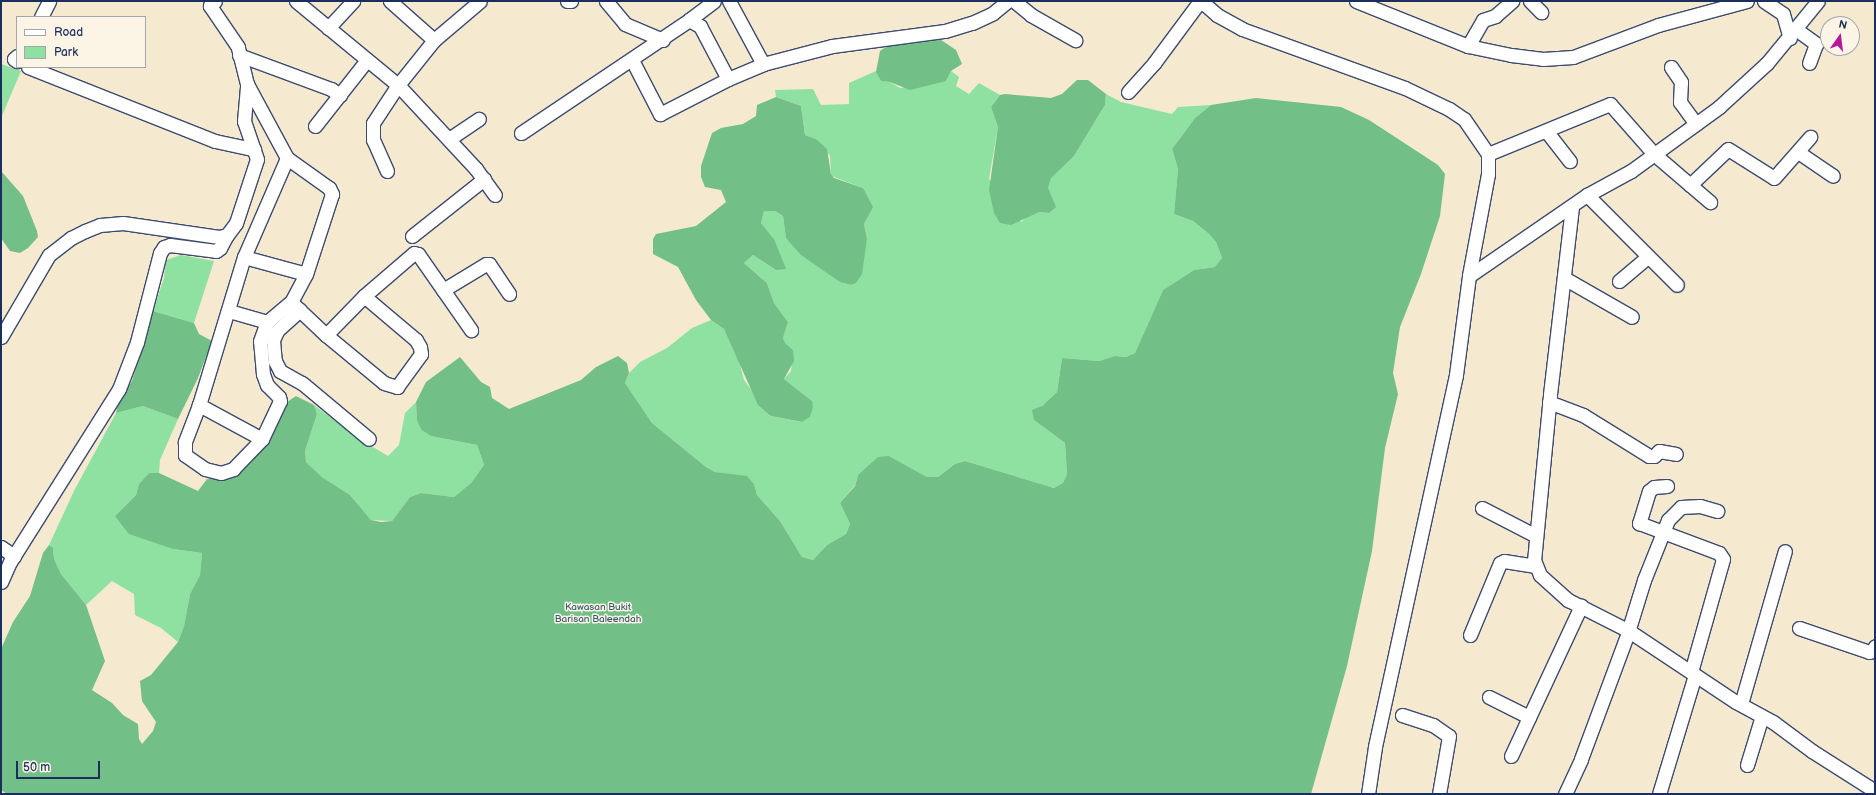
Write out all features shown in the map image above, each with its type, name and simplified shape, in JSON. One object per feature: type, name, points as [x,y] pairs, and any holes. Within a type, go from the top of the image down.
[{"type":"street","points":[[42,16],[49,1]]},
{"type":"street","points":[[296,1],[398,85],[449,139],[484,179],[495,195]]},
{"type":"street","points":[[328,28],[353,1]]},
{"type":"street","points":[[390,1],[434,40]]},
{"type":"street","points":[[606,1],[624,24],[662,40]]},
{"type":"street","points":[[521,133],[662,40],[714,1]]},
{"type":"street","points":[[729,1],[763,64]]},
{"type":"street","points":[[632,60],[660,114],[728,79],[763,64],[832,46],[945,31],[972,23],[993,13],[1008,1]]},
{"type":"street","points":[[1014,1],[1031,15],[1075,40]]},
{"type":"street","points":[[1128,92],[1154,64],[1200,1],[1217,15],[1242,29],[1426,97],[1464,119],[1488,154],[1488,174],[1469,276],[1456,375],[1375,747],[1368,794]]},
{"type":"street","points":[[1356,1],[1468,46],[1543,59],[1573,57],[1658,25],[1747,1]]},
{"type":"street","points":[[1468,46],[1483,20],[1496,16],[1512,1]]},
{"type":"street","points":[[1530,1],[1541,12]]},
{"type":"street","points":[[1764,1],[1783,14],[1793,34],[1816,44],[1809,63]]},
{"type":"street","points":[[1469,276],[1587,196],[1631,170],[1696,124],[1744,86],[1793,34],[1818,1]]},
{"type":"street","points":[[387,171],[376,148],[372,129],[377,116],[398,85],[434,40],[478,2]]},
{"type":"street","points":[[209,3],[238,47],[247,84],[287,158],[329,188],[332,194],[296,306],[277,331],[273,340],[275,361],[280,371],[302,383],[369,439]]},
{"type":"street","points":[[689,20],[700,26],[728,79]]},
{"type":"street","points":[[239,56],[332,89],[340,95]]},
{"type":"street","points":[[315,126],[367,60]]},
{"type":"street","points":[[1671,67],[1681,82],[1680,102],[1696,124]]},
{"type":"street","points":[[31,68],[215,141],[254,149]]},
{"type":"street","points":[[1,582],[14,556],[119,389],[137,342],[160,253],[164,247],[170,245],[216,250],[220,248],[236,223],[257,167],[254,149],[244,121],[247,84]]},
{"type":"street","points":[[1488,154],[1547,132],[1610,104],[1654,154],[1710,202]]},
{"type":"street","points":[[449,139],[479,119]]},
{"type":"street","points":[[1547,132],[1570,161]]},
{"type":"street","points":[[1690,185],[1728,148],[1771,178],[1776,178],[1810,137]]},
{"type":"street","points":[[1798,152],[1833,176]]},
{"type":"street","points":[[287,158],[244,257],[199,405],[185,442],[185,455],[205,469],[221,473],[233,469],[262,439],[280,401],[279,397],[267,385],[263,374],[260,341],[267,322],[296,306]]},
{"type":"street","points":[[412,236],[484,179]]},
{"type":"street","points":[[1587,196],[1677,285]]},
{"type":"street","points":[[1572,207],[1549,402],[1536,536],[1536,566],[1553,588],[1762,716],[1875,791]]},
{"type":"street","points":[[1,337],[49,255],[71,238],[85,231],[100,225],[122,223],[208,237],[227,235]]},
{"type":"street","points":[[326,335],[364,296],[414,253],[418,254],[471,330]]},
{"type":"street","points":[[244,257],[306,274]]},
{"type":"street","points":[[1619,281],[1648,257]]},
{"type":"street","points":[[443,290],[486,264],[489,264],[509,294]]},
{"type":"street","points":[[1564,278],[1632,317]]},
{"type":"street","points":[[296,306],[326,335],[384,383],[397,387],[421,354],[420,347],[416,340],[364,296]]},
{"type":"street","points":[[229,310],[267,322]]},
{"type":"street","points":[[1549,402],[1583,416],[1649,456],[1654,456],[1660,450],[1676,454]]},
{"type":"street","points":[[199,405],[262,439]]},
{"type":"street","points":[[1659,794],[1724,559],[1719,553],[1670,533],[1641,525],[1639,521],[1649,491],[1654,487],[1667,486]]},
{"type":"street","points":[[1565,794],[1581,759],[1623,648],[1644,580],[1670,533],[1671,515],[1681,507],[1695,506],[1717,511]]},
{"type":"street","points":[[1482,508],[1536,536]]},
{"type":"street","points":[[1,547],[14,556]]},
{"type":"street","points":[[1741,704],[1785,551]]},
{"type":"street","points":[[1470,635],[1500,563],[1504,561],[1536,566]]},
{"type":"street","points":[[1511,756],[1581,606]]},
{"type":"street","points":[[1799,628],[1869,652],[1873,651],[1875,646]]},
{"type":"street","points":[[1490,697],[1529,717]]},
{"type":"street","points":[[1402,715],[1433,725],[1449,736],[1439,794]]},
{"type":"street","points":[[1746,765],[1762,716]]},
{"type":"green space","points":[[929,32],[956,50],[962,64],[951,71],[946,81],[910,90],[890,82],[881,81],[876,72],[880,51],[892,43]]},
{"type":"green space","points":[[1,64],[21,71],[1,118]]},
{"type":"green space","points":[[876,71],[881,81],[890,82],[900,88],[946,81],[951,71],[959,77],[956,86],[969,94],[979,83],[1000,95],[991,107],[998,127],[989,179],[1021,222],[1029,215],[1039,212],[1049,213],[1048,188],[1051,177],[1074,156],[1105,105],[1106,94],[1121,102],[1172,114],[1178,107],[1211,105],[1195,118],[1172,149],[1178,169],[1174,214],[1193,221],[1209,234],[1216,242],[1222,258],[1216,267],[1194,270],[1163,290],[1135,353],[1126,357],[1115,356],[1099,361],[1062,358],[1057,392],[1042,406],[1034,420],[1065,443],[1067,474],[1063,483],[1054,488],[965,461],[955,464],[938,477],[927,477],[889,456],[858,475],[855,485],[840,503],[850,524],[846,534],[827,545],[813,560],[802,557],[780,521],[757,495],[754,484],[747,477],[715,472],[706,467],[652,423],[625,383],[629,373],[640,362],[667,348],[692,328],[711,320],[724,329],[738,357],[744,380],[771,416],[801,422],[810,417],[812,401],[784,379],[791,371],[793,350],[784,343],[783,338],[788,322],[774,303],[767,283],[744,263],[753,255],[776,270],[774,239],[761,223],[764,211],[775,211],[783,216],[786,238],[840,282],[851,285],[856,283],[867,239],[864,224],[870,211],[863,188],[834,177],[831,174],[830,156],[816,139],[805,135],[801,106],[776,97],[775,90],[813,89],[821,105],[849,104],[849,83]]},
{"type":"green space","points":[[1077,80],[1088,80],[1106,94],[1105,105],[1074,156],[1051,178],[1048,188],[1056,207],[1049,213],[1039,212],[1011,225],[1000,223],[994,213],[989,190],[998,127],[991,107],[1000,95],[1005,94],[1051,98],[1062,94]]},
{"type":"green space","points":[[776,97],[801,106],[805,135],[816,139],[827,149],[831,174],[834,178],[863,188],[873,207],[864,224],[867,239],[862,274],[856,283],[851,285],[840,282],[801,255],[786,238],[783,216],[775,211],[764,211],[761,223],[774,239],[786,269],[776,270],[753,255],[744,263],[767,283],[774,303],[788,322],[783,338],[785,343],[793,350],[794,361],[784,379],[812,401],[813,407],[810,417],[802,422],[771,416],[758,405],[724,329],[711,320],[696,300],[678,267],[653,254],[653,239],[656,234],[696,226],[726,202],[721,190],[705,187],[701,177],[701,166],[712,133],[721,128],[743,124],[756,116],[757,105]]},
{"type":"green space","name":"Kawasan Bukit Barisan Baleendah","points":[[1256,98],[1341,107],[1369,120],[1438,165],[1445,174],[1440,216],[1421,274],[1400,327],[1393,373],[1398,394],[1385,448],[1372,551],[1347,666],[1311,794],[7,794],[1,790],[1,649],[13,622],[30,596],[43,553],[49,545],[53,548],[54,559],[61,574],[86,605],[105,661],[92,690],[112,703],[123,715],[138,724],[139,739],[142,744],[153,731],[156,722],[142,701],[140,681],[151,675],[178,642],[184,626],[190,594],[200,575],[202,553],[173,549],[129,534],[115,516],[136,495],[139,484],[149,473],[159,473],[198,491],[207,479],[239,473],[267,440],[287,402],[296,396],[314,405],[317,414],[305,451],[306,462],[322,477],[350,495],[371,520],[381,522],[392,521],[410,497],[421,493],[454,497],[471,483],[484,465],[477,445],[431,436],[422,430],[417,421],[416,402],[426,382],[460,357],[481,382],[490,387],[492,398],[509,409],[581,380],[596,367],[618,356],[627,363],[629,373],[625,383],[652,423],[706,467],[715,472],[747,476],[754,484],[757,495],[780,521],[802,557],[813,560],[827,545],[846,534],[850,524],[840,503],[855,486],[858,475],[878,457],[889,456],[927,477],[938,477],[955,464],[965,461],[1054,488],[1063,483],[1067,474],[1065,443],[1034,420],[1032,410],[1042,406],[1057,392],[1062,358],[1099,361],[1115,356],[1126,357],[1135,353],[1163,290],[1194,270],[1215,267],[1222,258],[1216,242],[1209,234],[1193,221],[1174,214],[1178,169],[1172,149],[1195,118],[1211,105]]},
{"type":"green space","points":[[1,171],[23,196],[37,231],[38,237],[28,248],[20,253],[10,251],[1,238]]},
{"type":"green space","points":[[181,255],[214,261],[194,323],[153,311],[164,278],[166,260]]},
{"type":"green space","points":[[153,311],[194,323],[199,334],[212,341],[198,378],[178,419],[143,406],[116,413],[118,403],[132,381]]},
{"type":"green space","points":[[416,402],[417,421],[431,436],[477,445],[484,465],[471,483],[454,497],[421,493],[410,497],[392,521],[371,520],[350,495],[322,477],[306,462],[305,451],[317,414],[314,405],[358,438],[388,456],[399,445],[405,413]]},
{"type":"green space","points":[[143,406],[178,419],[160,460],[159,473],[149,473],[139,484],[136,495],[115,516],[173,549],[202,553],[200,575],[190,594],[184,626],[178,642],[161,628],[135,615],[134,594],[112,581],[86,605],[61,574],[54,559],[53,548],[49,545],[74,491],[116,413]]}]
